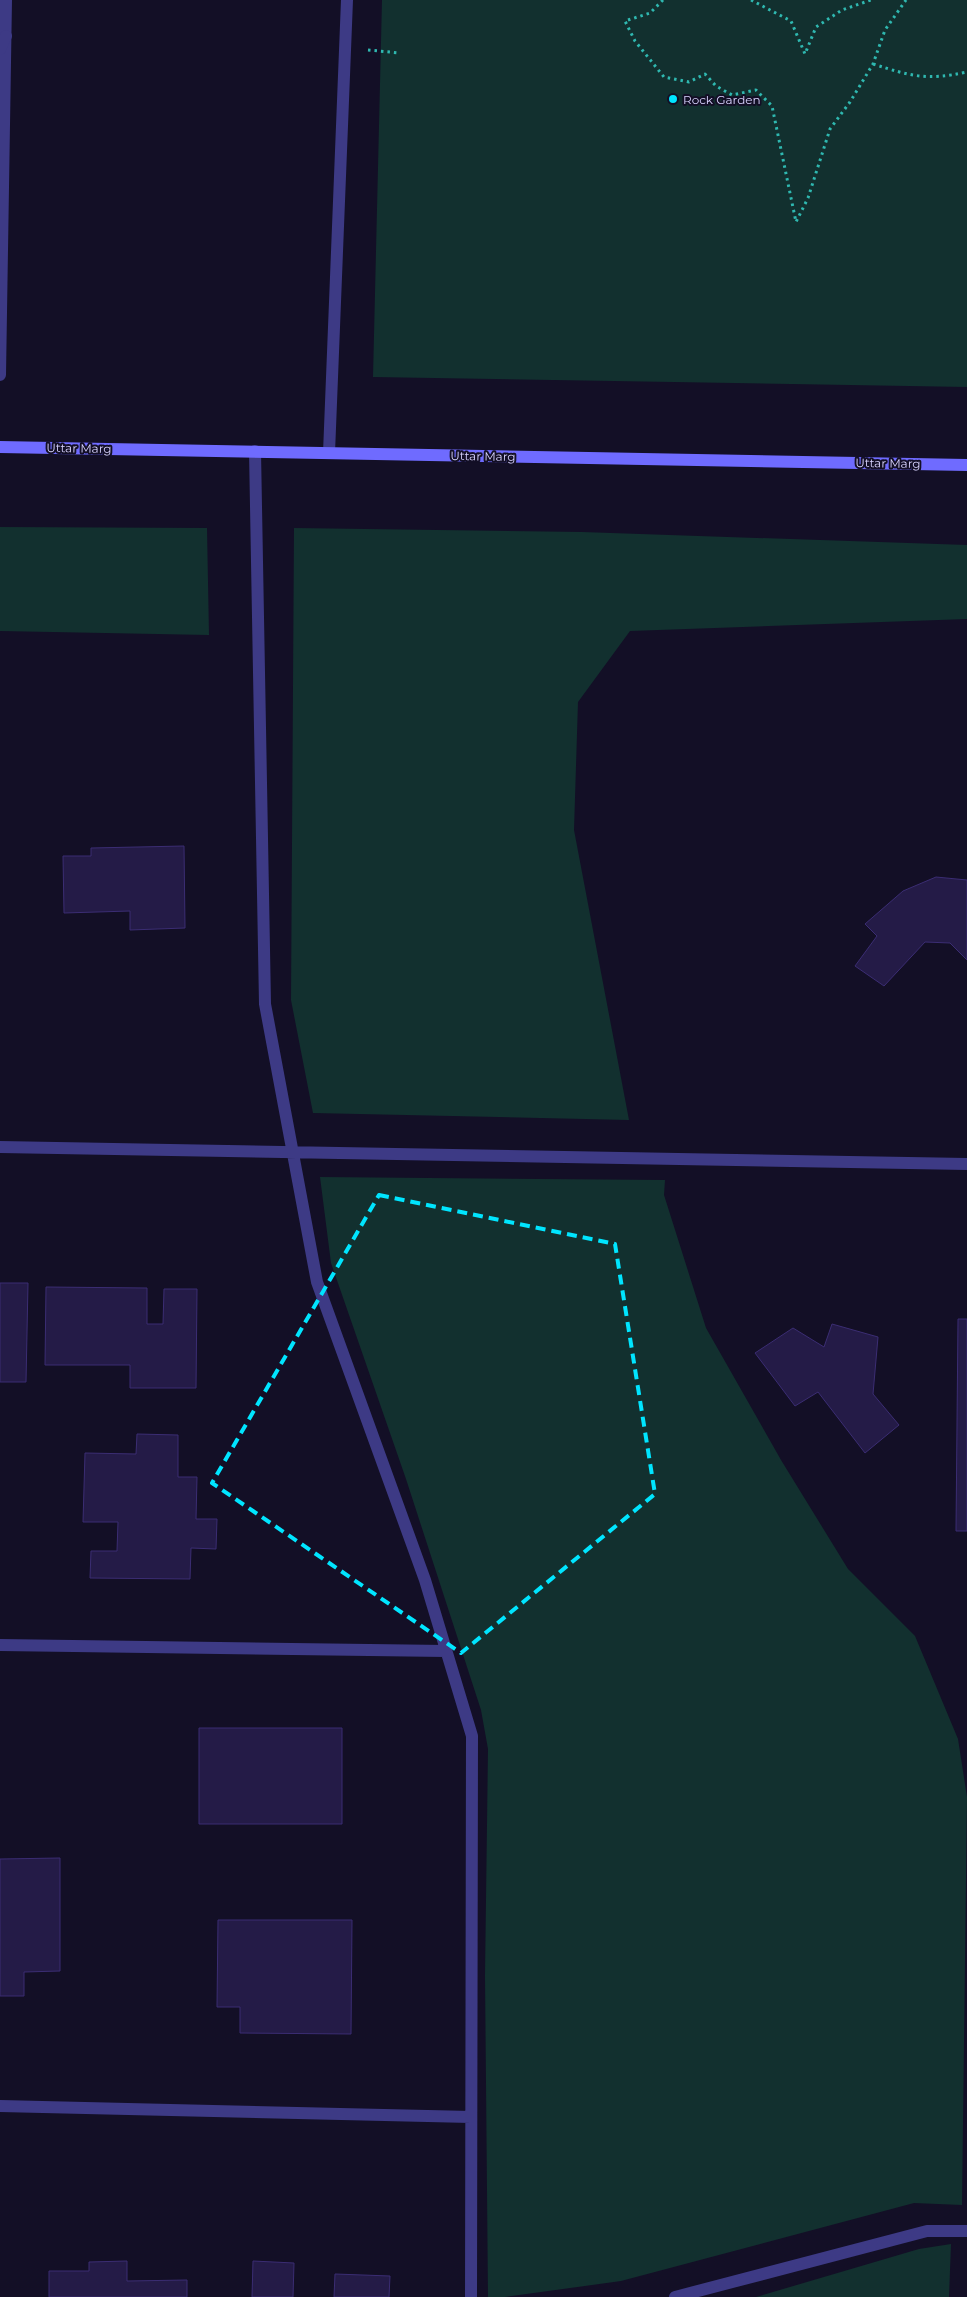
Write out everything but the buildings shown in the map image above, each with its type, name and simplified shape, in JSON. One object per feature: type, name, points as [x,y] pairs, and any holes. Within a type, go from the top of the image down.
[{"type":"main road","name":"Uttar Marg","points":[[0,447],[967,465]]},
{"type":"street","points":[[0,375],[6,0]]},
{"type":"street","points":[[329,453],[347,0]]},
{"type":"street","points":[[0,49],[6,36]]},
{"type":"street","points":[[255,451],[264,1004],[317,1282],[425,1580],[472,1736],[471,2297]]},
{"type":"street","points":[[0,1148],[967,1164]]},
{"type":"street","points":[[0,1645],[446,1651]]},
{"type":"street","points":[[0,2106],[471,2117]]},
{"type":"street","points":[[675,2297],[927,2231],[967,2231]]},
{"type":"path","points":[[662,0],[650,14],[625,21],[635,41],[664,77],[689,82],[705,74],[716,86],[732,95],[756,90],[772,106],[796,222],[808,198],[830,129],[850,102],[873,64],[885,30],[906,0]]},
{"type":"path","points":[[750,0],[791,21],[805,54],[816,27],[842,10],[871,0]]},
{"type":"path","points":[[345,48],[400,53]]},
{"type":"path","points":[[873,64],[912,76],[944,77],[967,72]]},
{"type":"highlighted area","points":[[379,1195],[615,1244],[655,1494],[461,1653],[212,1483]]},
{"type":"green space","name":"Rock Garden","points":[[382,0],[967,0],[967,387],[373,377]]},
{"type":"green space","points":[[0,527],[207,528],[209,635],[0,631]]},
{"type":"green space","points":[[294,528],[582,532],[967,545],[967,619],[630,631],[578,702],[574,830],[629,1120],[313,1113],[291,1000]]},
{"type":"green space","points":[[320,1177],[665,1180],[664,1195],[706,1328],[781,1460],[848,1569],[915,1636],[958,1739],[967,1797],[962,2205],[914,2203],[621,2281],[505,2297],[488,2297],[485,1976],[488,1749],[481,1710],[406,1479],[331,1263]]},
{"type":"green space","points":[[951,2244],[949,2297],[756,2297],[919,2249]]},
{"type":"place","name":"Rock Garden","points":[[673,99]]}]
